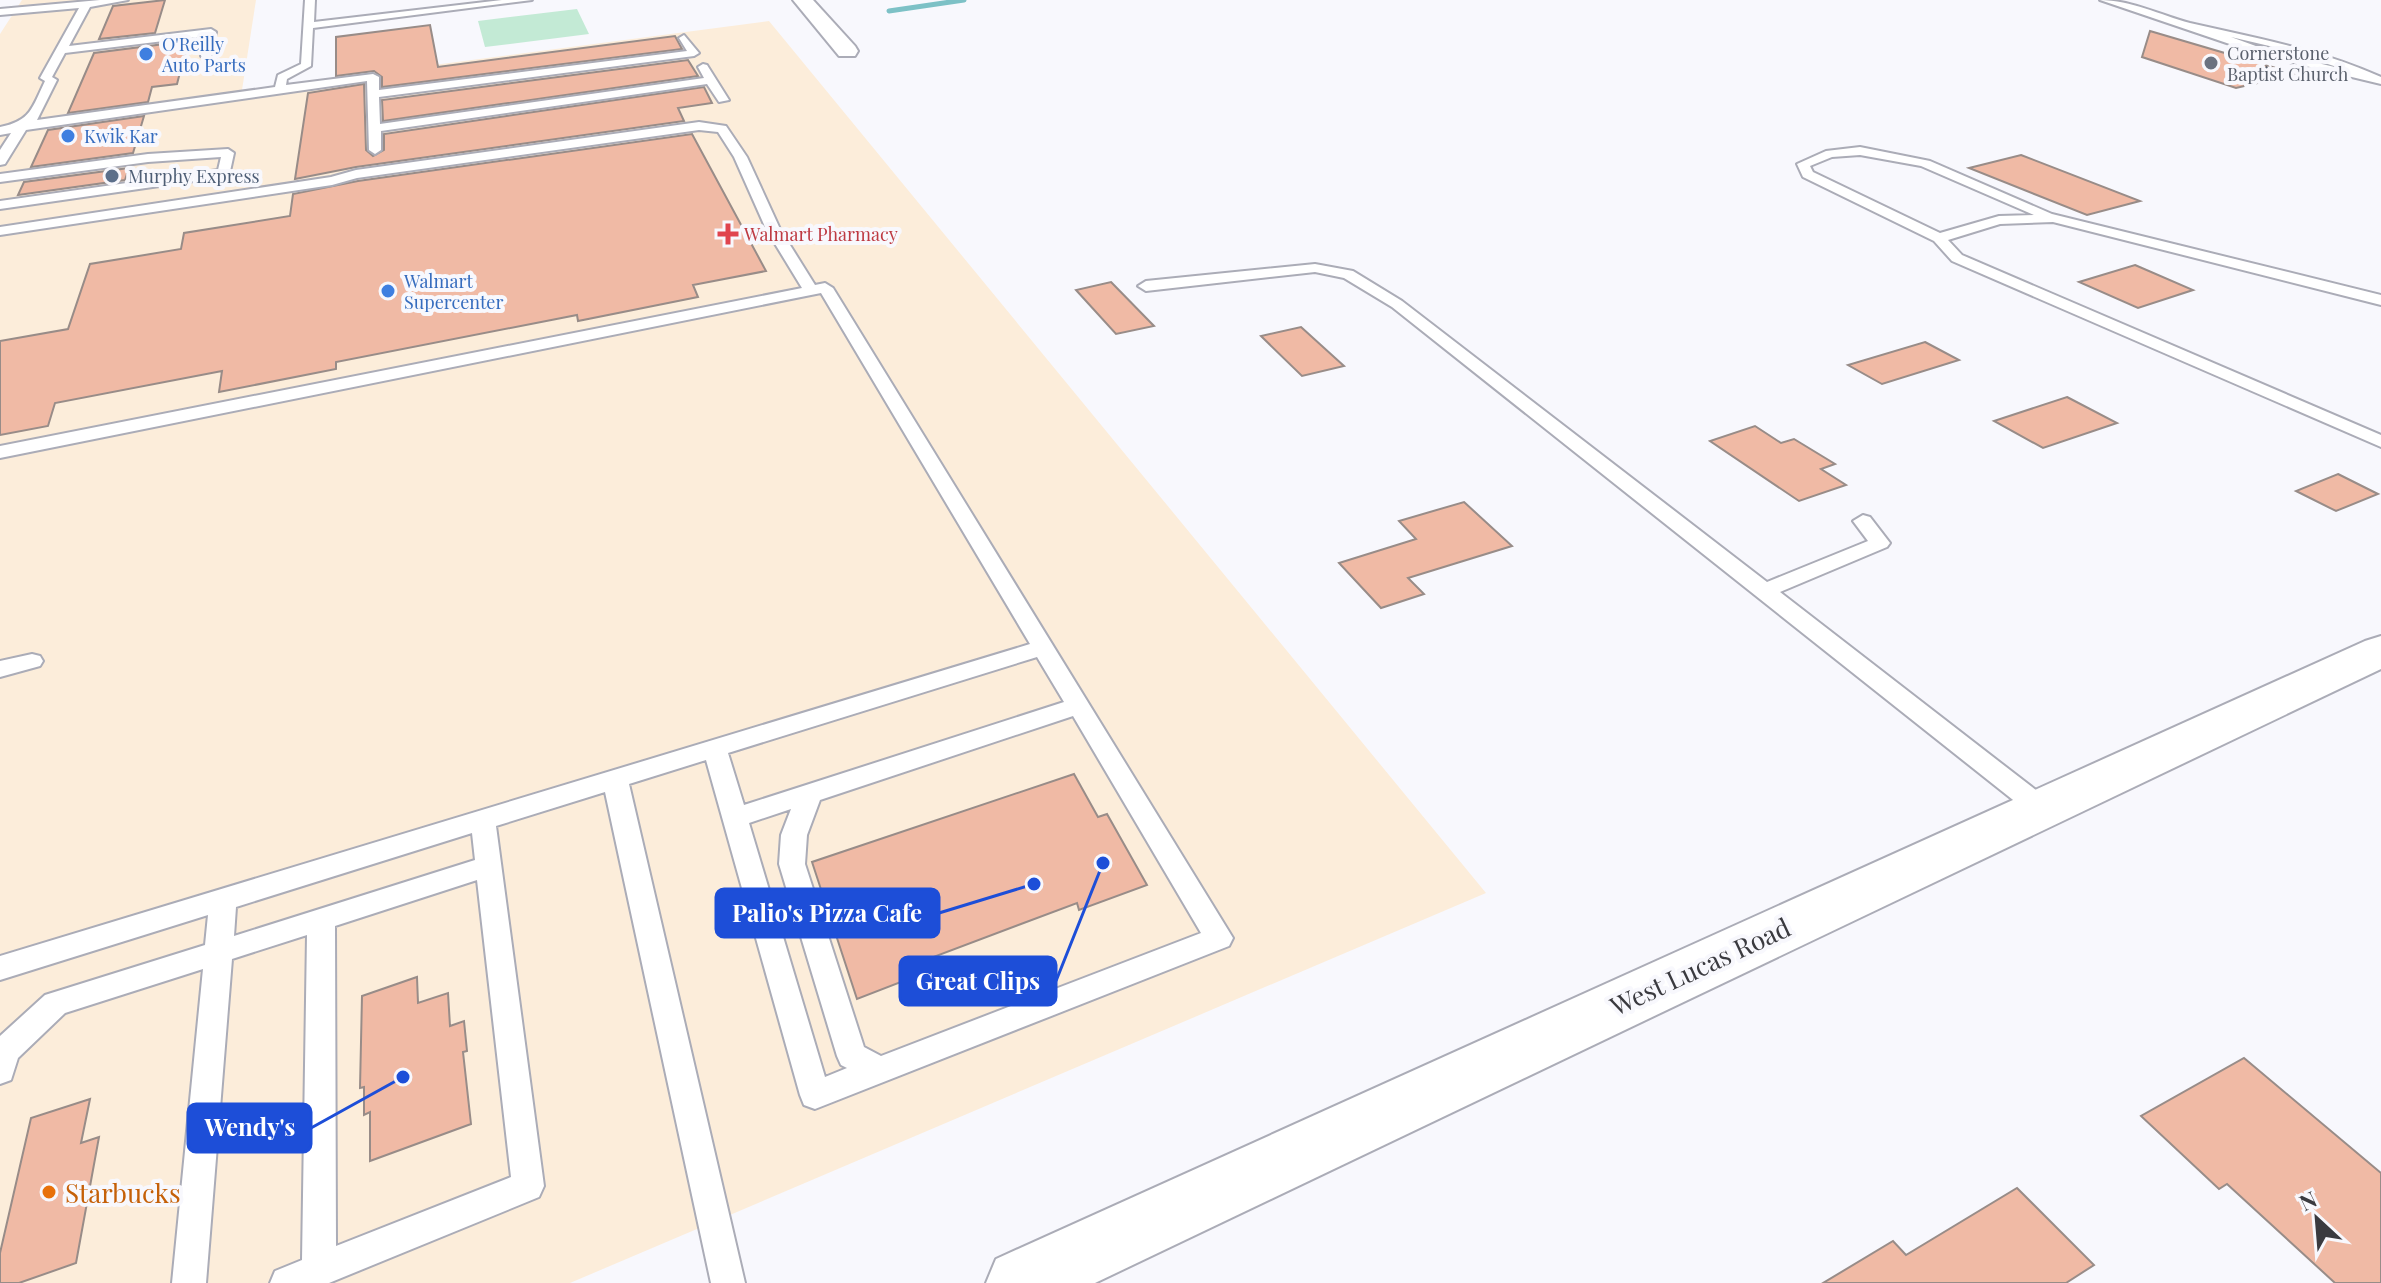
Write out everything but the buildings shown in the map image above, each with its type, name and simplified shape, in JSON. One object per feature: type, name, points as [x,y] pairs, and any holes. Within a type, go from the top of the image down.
[{"type":"main road","points":[[803,0],[847,51]]},
{"type":"main road","name":"West Lucas Road","points":[[1020,1283],[2381,651]]},
{"type":"lane","points":[[0,12],[123,0]]},
{"type":"lane","points":[[280,90],[282,77],[306,66],[310,0]]},
{"type":"lane","points":[[421,0],[424,12]]},
{"type":"lane","points":[[308,26],[527,0]]},
{"type":"lane","points":[[2105,0],[2187,25],[2296,50],[2349,66],[2381,81]]},
{"type":"lane","points":[[0,161],[19,129],[33,118],[51,80],[46,78],[85,7],[79,3]]},
{"type":"lane","points":[[62,50],[211,32],[206,56]]},
{"type":"lane","points":[[684,38],[723,100]]},
{"type":"lane","points":[[374,94],[694,53]]},
{"type":"lane","points":[[0,131],[62,119],[373,77],[375,150]]},
{"type":"lane","points":[[375,128],[710,80]]},
{"type":"lane","points":[[2,235],[332,181],[356,174],[699,126],[722,129],[757,190],[748,210],[803,292]]},
{"type":"lane","points":[[2381,300],[2053,218],[1967,181],[1881,152],[1848,149],[1819,155],[1803,164],[1808,174],[1939,238],[1957,258],[2381,442]]},
{"type":"lane","points":[[0,178],[148,158],[228,153],[224,173],[0,205]]},
{"type":"lane","points":[[2,235],[20,202]]},
{"type":"lane","points":[[1939,238],[1999,220],[2053,218]]},
{"type":"lane","points":[[1146,286],[1199,282],[1284,269],[1315,268],[1348,274],[1397,304],[2041,808]]},
{"type":"lane","points":[[0,452],[825,288],[1219,938],[815,1095],[715,749]]},
{"type":"lane","points":[[1764,591],[1880,543],[1863,521]]},
{"type":"lane","points":[[0,968],[1043,648]]},
{"type":"lane","points":[[0,669],[32,661]]},
{"type":"lane","points":[[735,818],[1078,706]]},
{"type":"lane","points":[[615,779],[728,1283]]},
{"type":"lane","points":[[810,793],[794,835],[792,864],[852,1056],[880,1070]]},
{"type":"lane","points":[[287,1283],[528,1186],[483,820]]},
{"type":"lane","points":[[0,1070],[4,1051],[55,1004],[489,866]]},
{"type":"lane","points":[[189,1283],[223,900]]},
{"type":"lane","points":[[319,1270],[321,919]]},
{"type":"shaded area","points":[[22,0],[256,0],[242,90],[769,21],[1486,893],[570,1283],[0,1283],[0,34]]},
{"type":"green space","points":[[577,9],[589,34],[485,47],[478,21]]},
{"type":"waterway","points":[[889,11],[964,0]]},
{"type":"place","name":"O'Reilly Auto Parts","points":[[146,54]]},
{"type":"place","name":"Cornerstone Baptist Church","points":[[2211,63]]},
{"type":"place","name":"Kwik Kar","points":[[68,136]]},
{"type":"place","name":"Murphy Express","points":[[112,176]]},
{"type":"place","name":"Walmart Pharmacy","points":[[728,234]]},
{"type":"place","name":"Walmart Supercenter","points":[[388,291]]},
{"type":"place","name":"Great Clips","points":[[1103,863]]},
{"type":"place","name":"Palio's Pizza Cafe","points":[[1034,884]]},
{"type":"place","name":"Wendy's","points":[[403,1077]]},
{"type":"place","name":"Starbucks","points":[[49,1192]]}]
